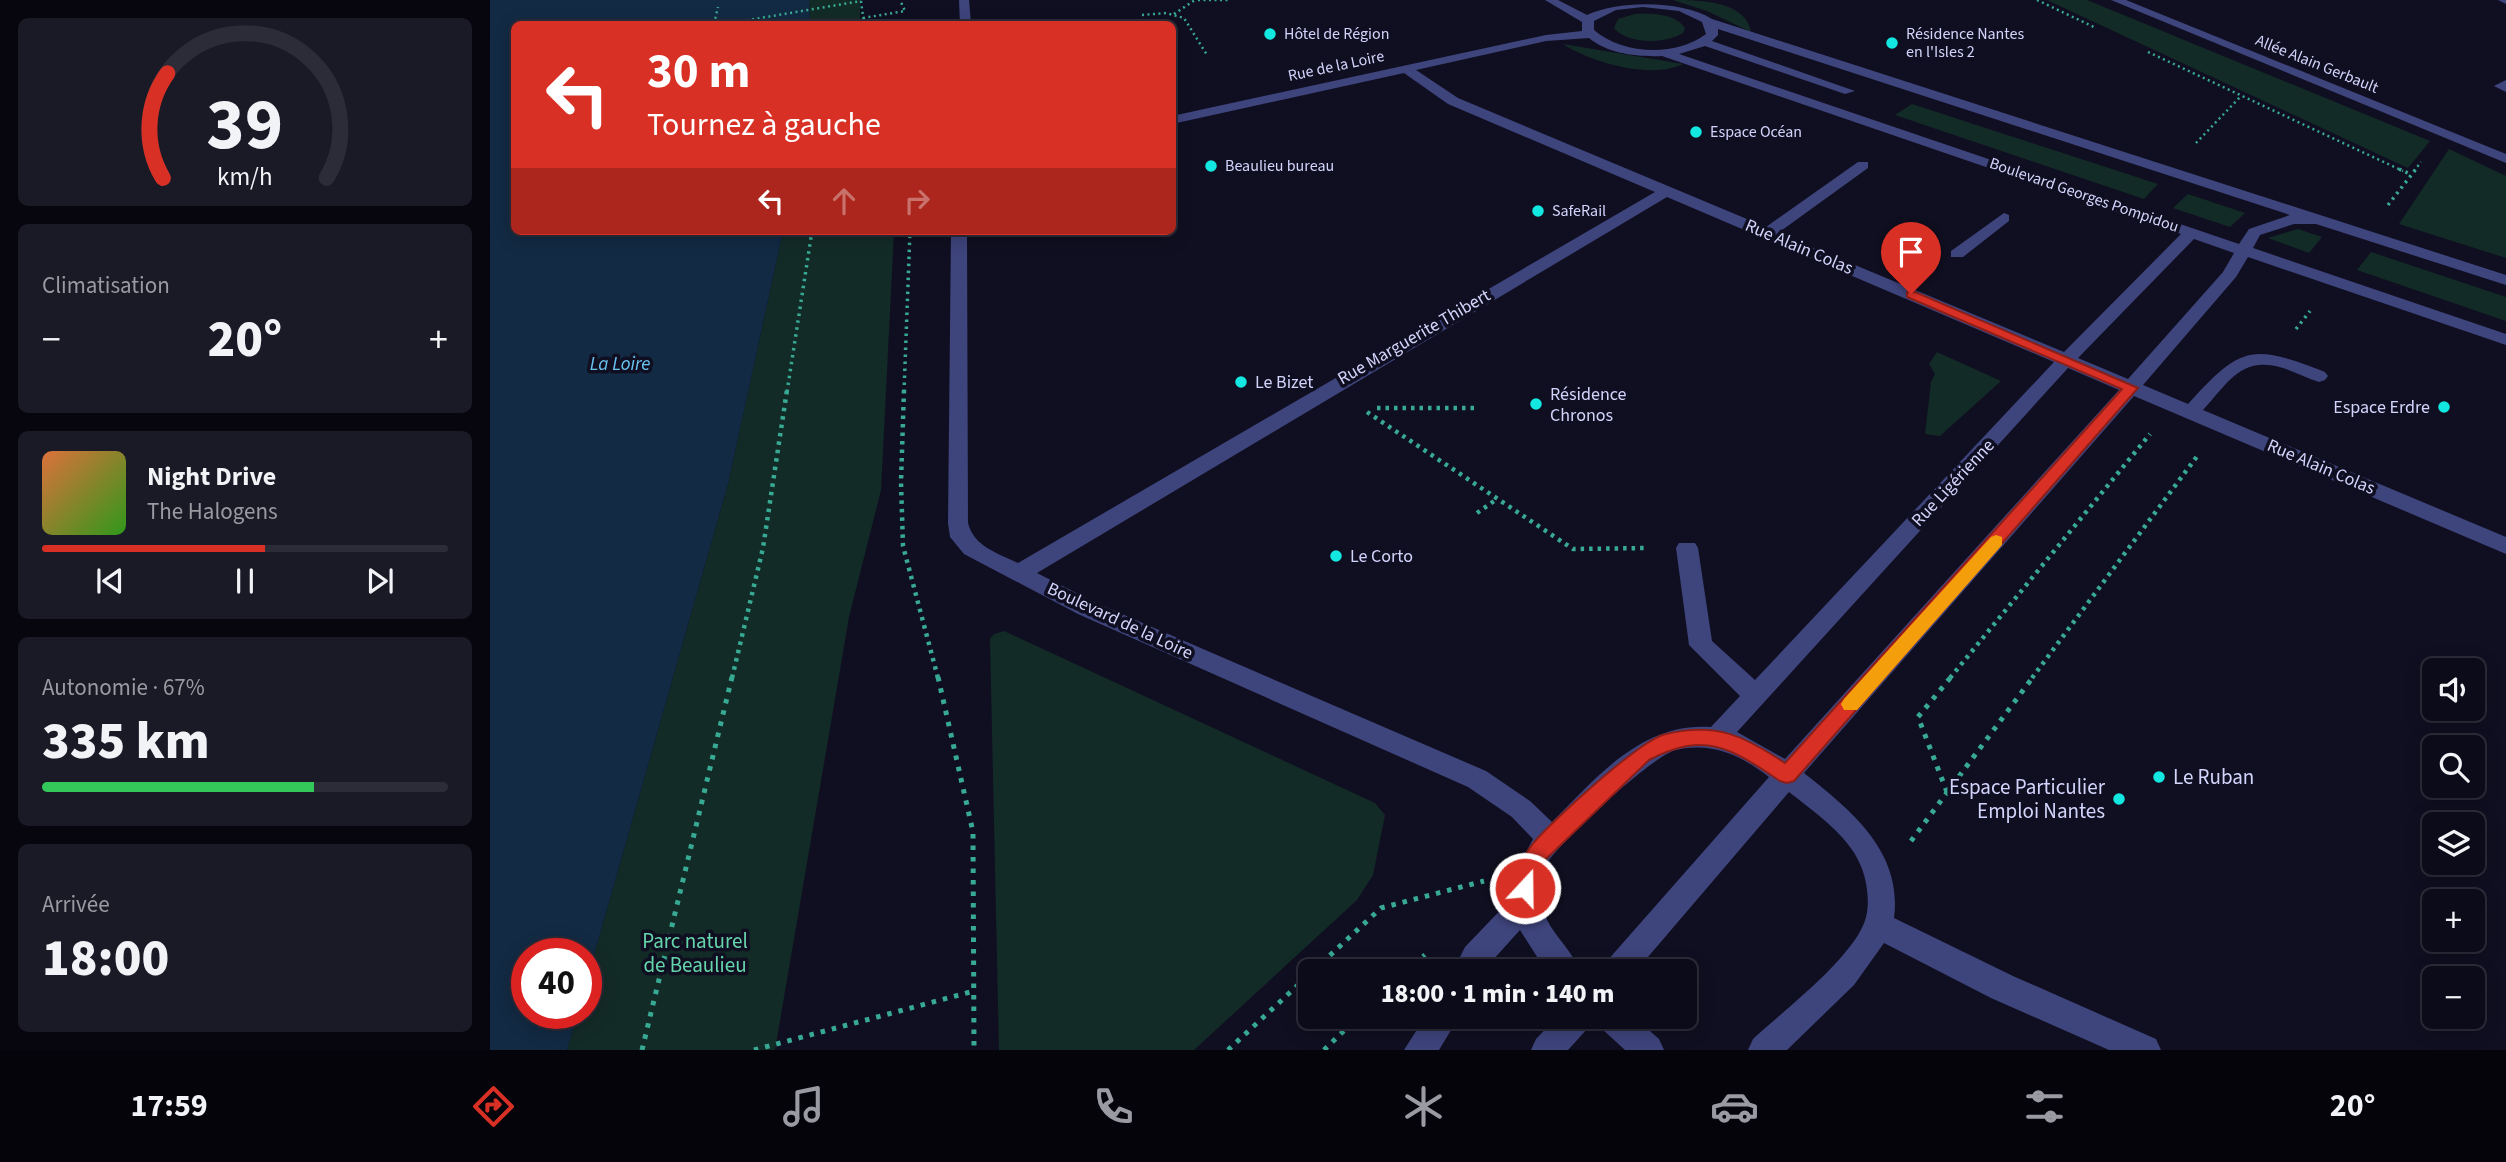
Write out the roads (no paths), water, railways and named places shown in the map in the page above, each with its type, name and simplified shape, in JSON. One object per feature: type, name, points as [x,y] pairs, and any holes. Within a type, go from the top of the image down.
[{"type":"street","points":[[964,0],[966,21]]},
{"type":"street","points":[[1550,0],[1588,20]]},
{"type":"street","name":"Allée Alain Gerbault","points":[[2116,0],[2506,159]]},
{"type":"street","points":[[1588,20],[1609,8],[1644,2],[1681,8],[1709,22],[2506,280]]},
{"type":"street","points":[[1588,20],[1587,28],[1591,34],[1619,48],[1662,52],[1689,49],[1704,42],[1713,33],[1709,22]]},
{"type":"street","name":"Rue de la Loire","points":[[1176,119],[1545,38],[1591,34]]},
{"type":"street","points":[[1704,42],[1849,91]]},
{"type":"street","name":"Boulevard Georges Pompidou","points":[[1662,52],[2506,340]]},
{"type":"street","name":"Rue Alain Colas","points":[[1406,69],[1454,101],[2506,546]]},
{"type":"street","points":[[1826,107],[1877,75]]},
{"type":"street","points":[[1768,233],[1863,165]]},
{"type":"street","name":"Rue Marguerite Thibert","points":[[1019,573],[1667,191]]},
{"type":"street","points":[[1957,254],[2004,218]]},
{"type":"street","points":[[1627,959],[2230,274],[2254,232],[2293,219],[2321,219]]},
{"type":"street","name":"Rue Ligérienne","points":[[1717,737],[2066,360],[2192,232]]},
{"type":"street","name":"Boulevard de la Loire","points":[[959,235],[958,523],[961,537],[972,549],[1086,608],[1477,779],[1521,809],[1552,840]]},
{"type":"street","points":[[2191,412],[2234,364],[2251,358],[2273,359],[2319,376]]},
{"type":"street","points":[[1687,548],[1701,645],[1754,694]]},
{"type":"street","points":[[1553,959],[1534,931],[1525,905],[1529,870],[1539,852],[1643,754],[1666,742],[1717,737],[1741,744],[1787,775],[1854,834],[1871,856],[1879,884],[1879,925],[1847,973],[1764,1050]]},
{"type":"street","points":[[1474,959],[1525,905]]},
{"type":"street","points":[[1879,925],[2002,987],[2145,1050]]},
{"type":"street","points":[[1420,1050],[1435,1029]]},
{"type":"street","points":[[1547,1050],[1566,1029]]},
{"type":"street","points":[[1625,1029],[1648,1050]]},
{"type":"water","name":"La Loire","points":[[490,0],[809,0],[810,21],[511,21],[511,235],[782,235],[728,484],[599,938],[511,938],[511,1029],[573,1029],[567,1050],[490,1050]]},
{"type":"place","name":"Hôtel de Région","points":[[1270,34]]},
{"type":"place","name":"Résidence Nantes en l'Isles 2","points":[[1892,43]]},
{"type":"place","name":"Espace Océan","points":[[1696,132]]},
{"type":"place","name":"Beaulieu bureau","points":[[1211,166]]},
{"type":"place","name":"SafeRail","points":[[1538,211]]},
{"type":"place","name":"Le Bizet","points":[[1241,382]]},
{"type":"place","name":"Résidence Chronos","points":[[1536,404]]},
{"type":"place","name":"Espace Erdre","points":[[2444,407]]},
{"type":"place","name":"Le Corto","points":[[1336,556]]},
{"type":"place","name":"Le Ruban","points":[[2159,777]]},
{"type":"place","name":"Espace Particulier Emploi Nantes","points":[[2119,799]]},
{"type":"park label","name":"Parc naturel de Beaulieu","points":[[695,953]]}]
